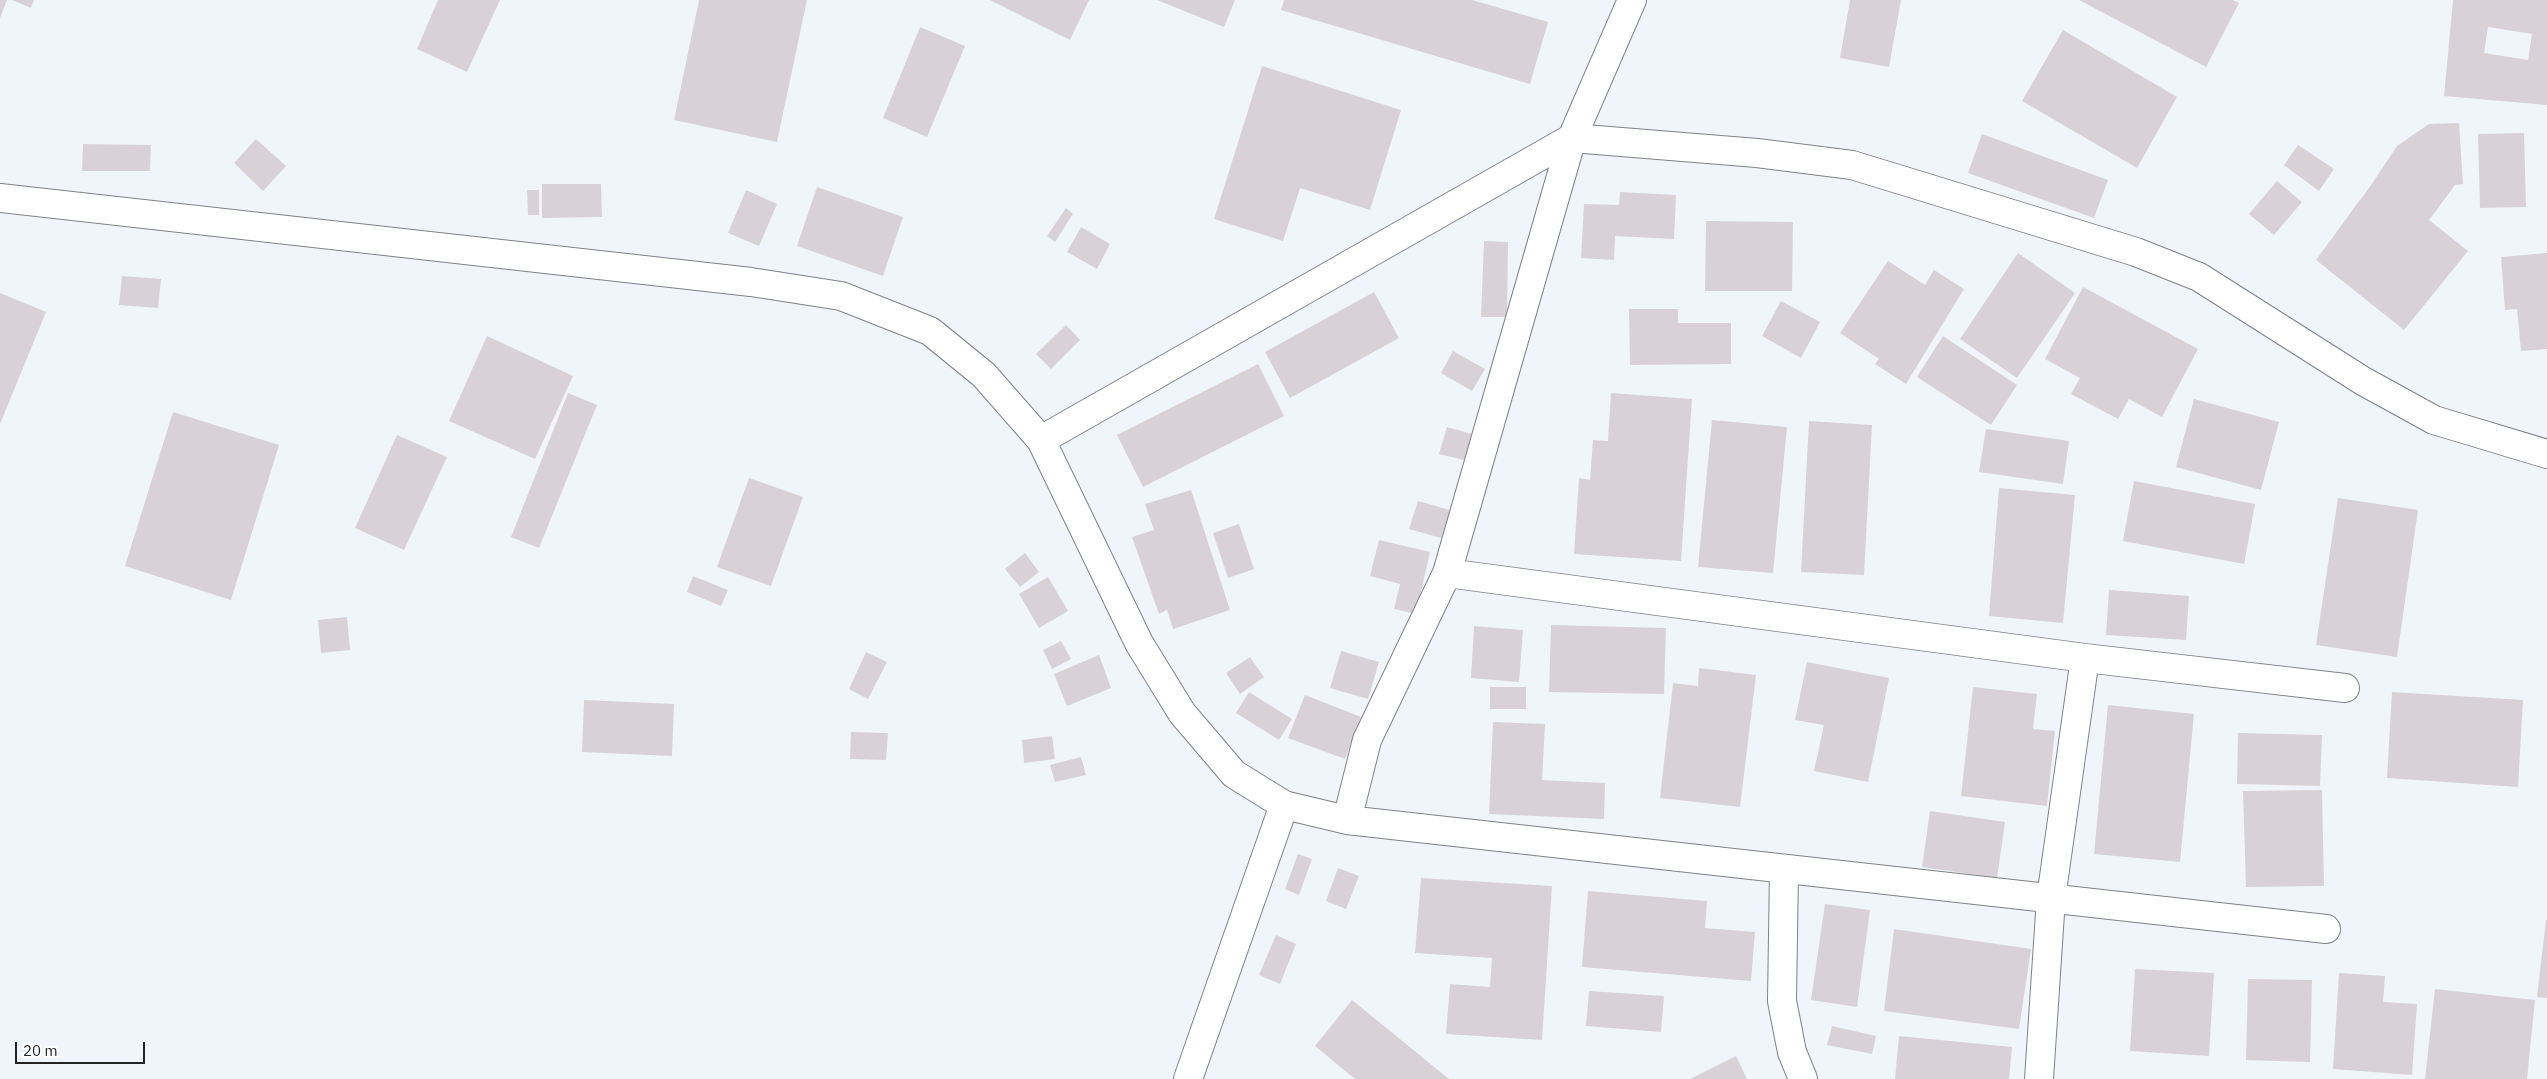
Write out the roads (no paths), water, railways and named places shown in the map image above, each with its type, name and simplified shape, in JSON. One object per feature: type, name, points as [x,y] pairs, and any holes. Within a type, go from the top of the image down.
[{"type":"street","points":[[1347,820],[1367,740],[1447,572],[1572,138],[1632,0]]},
{"type":"street","points":[[1041,440],[1572,138],[1757,153],[1852,165],[2136,252],[2199,277],[2363,381],[2434,420],[2547,454]]},
{"type":"street","points":[[0,198],[751,282],[841,296],[930,331],[984,374],[1041,440],[1140,643],[1182,713],[1234,774],[1284,805],[1347,820],[2326,929]]},
{"type":"street","points":[[1447,572],[2085,658],[2345,688]]},
{"type":"street","points":[[2039,1079],[2051,898],[2085,658]]},
{"type":"street","points":[[1188,1079],[1284,805]]},
{"type":"street","points":[[1784,870],[1782,1001],[1792,1052],[1803,1079]]}]
